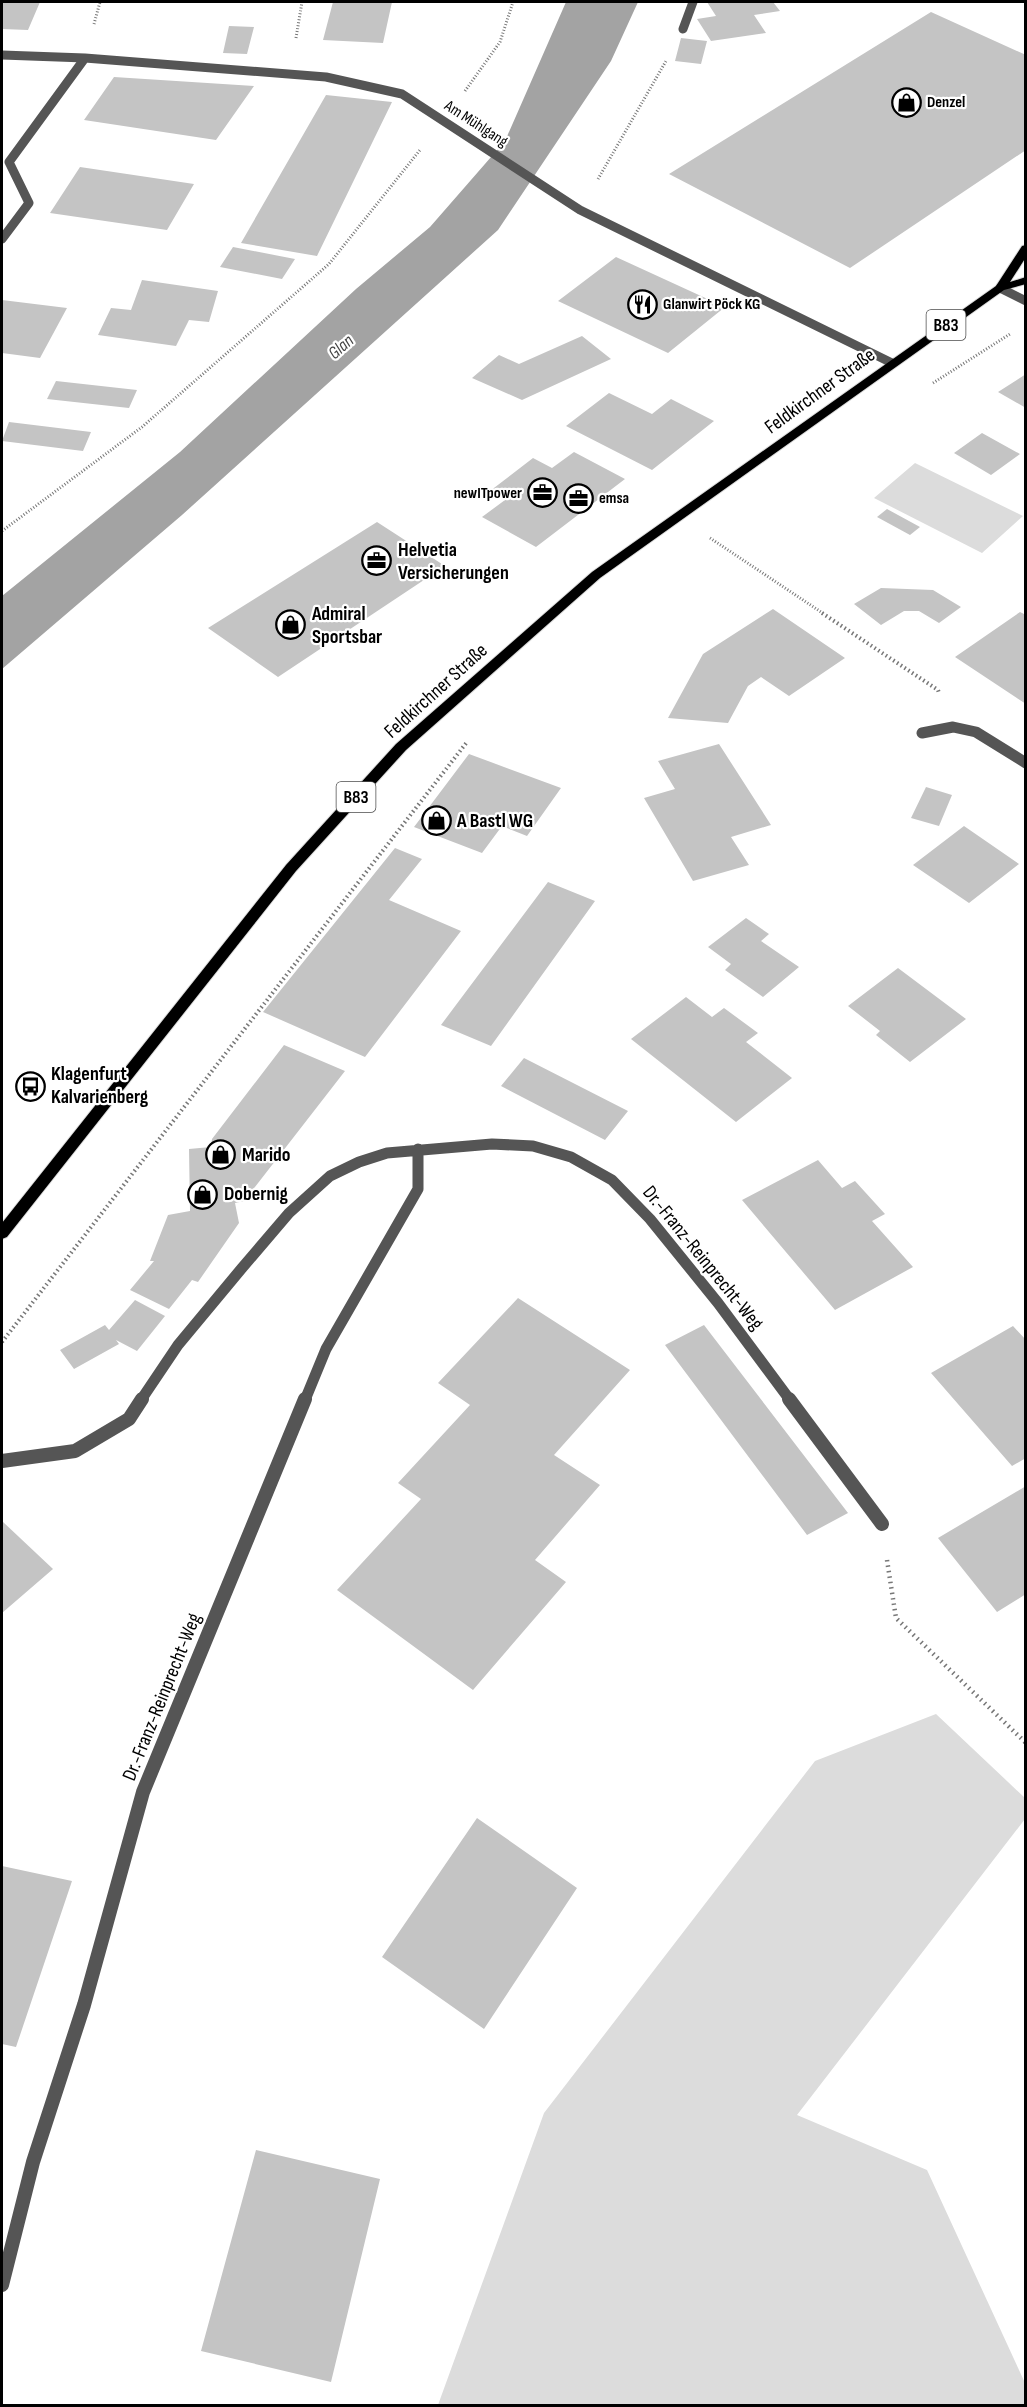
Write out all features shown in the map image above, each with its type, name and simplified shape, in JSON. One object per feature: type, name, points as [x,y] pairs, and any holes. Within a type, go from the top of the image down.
[{"type":"main road","name":"Feldkirchner Straße","points":[[1000,288],[1026,248]]},
{"type":"main road","name":"Feldkirchner Straße","points":[[2,1233],[291,868],[401,747],[596,575],[1000,288],[1026,280]]},
{"type":"street","points":[[683,29],[693,2]]},
{"type":"street","name":"Am Mühlgang","points":[[2,55],[85,58],[326,77],[402,94],[580,210],[892,363]]},
{"type":"street","points":[[2,239],[29,203],[9,162],[85,58]]},
{"type":"street","points":[[1000,288],[1026,301]]},
{"type":"street","points":[[922,733],[953,727],[976,732],[1026,763]]},
{"type":"street","name":"Dr.-Franz-Reinprecht-Weg","points":[[2,1461],[75,1451],[129,1419],[178,1345],[289,1213],[330,1176],[359,1161],[387,1153],[492,1144],[532,1146],[571,1157],[612,1180],[650,1219],[718,1303],[882,1524]]},
{"type":"street","name":"Dr.-Franz-Reinprecht-Weg","points":[[2,2285],[33,2162],[84,2005],[143,1792],[326,1349],[418,1189],[418,1149]]},
{"type":"path","points":[[2,531],[142,427],[329,264],[444,121],[500,42],[513,2]]},
{"type":"path","points":[[580,210],[667,60]]},
{"type":"path","points":[[701,533],[938,690]]},
{"type":"path","points":[[2,1342],[464,745],[473,737]]},
{"type":"path","points":[[882,1524],[896,1618],[1026,1743]]},
{"type":"shaded area","points":[[915,463],[1023,516],[982,553],[874,498]]},
{"type":"shaded area","points":[[936,1714],[1025,1798],[1025,1819],[797,2115],[927,2170],[1025,2383],[1025,2405],[438,2405],[544,2113],[815,1761]]},
{"type":"water","name":"Glan","points":[[566,2],[638,2],[611,61],[498,230],[182,515],[2,669],[2,596],[180,452],[356,289],[430,227],[505,141]]},
{"type":"building","points":[[2,2],[40,2],[28,30],[2,29]]},
{"type":"building","points":[[333,2],[392,2],[383,43],[323,40]]},
{"type":"building","points":[[707,2],[773,2],[780,11],[754,15],[766,33],[711,41],[697,19],[716,16]]},
{"type":"building","name":"Denzel","points":[[931,12],[1026,55],[1026,150],[850,268],[669,174]]},
{"type":"building","points":[[229,26],[254,27],[247,54],[223,53]]},
{"type":"building","points":[[681,38],[707,41],[701,64],[675,61]]},
{"type":"building","points":[[114,77],[254,86],[216,140],[84,120]]},
{"type":"building","points":[[326,95],[392,102],[317,256],[241,243]]},
{"type":"building","points":[[80,167],[194,184],[167,230],[50,213]]},
{"type":"building","points":[[233,247],[295,259],[282,279],[220,267]]},
{"type":"building","name":"Glanwirt Pöck KG","points":[[616,257],[725,307],[668,353],[558,301]]},
{"type":"building","points":[[142,280],[218,291],[209,322],[189,320],[176,346],[98,335],[111,308],[131,310]]},
{"type":"building","points":[[2,300],[67,308],[40,358],[2,353]]},
{"type":"building","points":[[582,336],[611,359],[522,400],[472,378],[499,355],[519,364]]},
{"type":"building","points":[[1026,374],[1026,408],[998,392]]},
{"type":"building","points":[[56,381],[137,390],[129,408],[47,399]]},
{"type":"building","points":[[609,393],[652,414],[671,399],[714,421],[652,470],[566,426]]},
{"type":"building","points":[[9,422],[91,432],[83,451],[2,441]]},
{"type":"building","points":[[982,433],[1020,454],[991,475],[954,453]]},
{"type":"building","points":[[574,452],[625,479],[536,547],[482,517],[505,500],[490,491],[533,458],[552,468]]},
{"type":"building","points":[[887,509],[920,527],[910,535],[877,517]]},
{"type":"building","points":[[377,522],[445,566],[278,677],[208,628]]},
{"type":"building","points":[[881,588],[933,590],[961,607],[939,623],[919,611],[904,611],[881,625],[854,604]]},
{"type":"building","points":[[773,609],[845,658],[789,696],[761,677],[748,686],[728,723],[668,718],[703,654]]},
{"type":"building","points":[[1020,612],[1026,615],[1026,704],[955,657]]},
{"type":"building","points":[[719,744],[771,825],[731,837],[749,865],[693,881],[644,798],[675,789],[658,761]]},
{"type":"building","points":[[469,754],[561,788],[527,836],[502,826],[482,853],[414,827]]},
{"type":"building","points":[[926,787],[952,795],[939,826],[911,818]]},
{"type":"building","points":[[964,826],[1019,864],[969,903],[913,865]]},
{"type":"building","points":[[395,848],[422,859],[389,900],[461,931],[365,1057],[263,1012]]},
{"type":"building","points":[[548,882],[595,901],[491,1046],[441,1025]]},
{"type":"building","points":[[746,918],[769,934],[761,941],[799,967],[763,997],[725,970],[731,964],[708,947]]},
{"type":"building","points":[[898,968],[966,1019],[910,1062],[876,1035],[880,1031],[848,1006]]},
{"type":"building","points":[[686,997],[712,1017],[724,1008],[758,1033],[746,1042],[792,1078],[736,1122],[631,1039]]},
{"type":"building","points":[[284,1045],[345,1071],[244,1201],[235,1203],[239,1223],[198,1282],[192,1280],[169,1309],[130,1290],[154,1261],[150,1261],[168,1215],[190,1211],[189,1149],[211,1147],[212,1139]]},
{"type":"building","points":[[524,1058],[628,1111],[605,1140],[501,1086]]},
{"type":"building","points":[[818,1160],[842,1188],[855,1181],[885,1214],[872,1221],[913,1267],[835,1310],[742,1200]]},
{"type":"building","points":[[518,1298],[630,1370],[554,1455],[600,1485],[535,1560],[566,1582],[473,1690],[337,1590],[421,1499],[398,1483],[470,1405],[438,1383]]},
{"type":"building","points":[[135,1300],[165,1316],[137,1351],[116,1340],[119,1344],[74,1369],[60,1350],[105,1325],[109,1330]]},
{"type":"building","points":[[704,1325],[848,1513],[807,1535],[665,1345]]},
{"type":"building","points":[[1013,1326],[1026,1340],[1026,1458],[1012,1466],[931,1373]]},
{"type":"building","points":[[1026,1486],[1026,1594],[997,1612],[938,1538]]},
{"type":"building","points":[[2,1521],[53,1569],[2,1613]]},
{"type":"building","points":[[477,1818],[577,1888],[484,2029],[382,1957]]},
{"type":"building","points":[[2,1866],[72,1881],[16,2047],[2,2044]]},
{"type":"building","points":[[256,2150],[380,2179],[331,2382],[201,2351]]},
{"type":"place","name":"Denzel","points":[[906,102]]},
{"type":"place","name":"Glanwirt Pöck KG","points":[[642,304]]},
{"type":"place","name":"newITpower","points":[[543,493]]},
{"type":"place","name":"emsa","points":[[578,498]]},
{"type":"place","name":"Helvetia Versicherungen","points":[[377,561]]},
{"type":"place","name":"Admiral Sportsbar","points":[[291,625]]},
{"type":"place","name":"A Bastl WG","points":[[436,821]]},
{"type":"place","name":"Klagenfurt Kalvarienberg","points":[[30,1086]]},
{"type":"place","name":"Marido","points":[[221,1155]]},
{"type":"place","name":"Dobernig","points":[[203,1194]]}]
